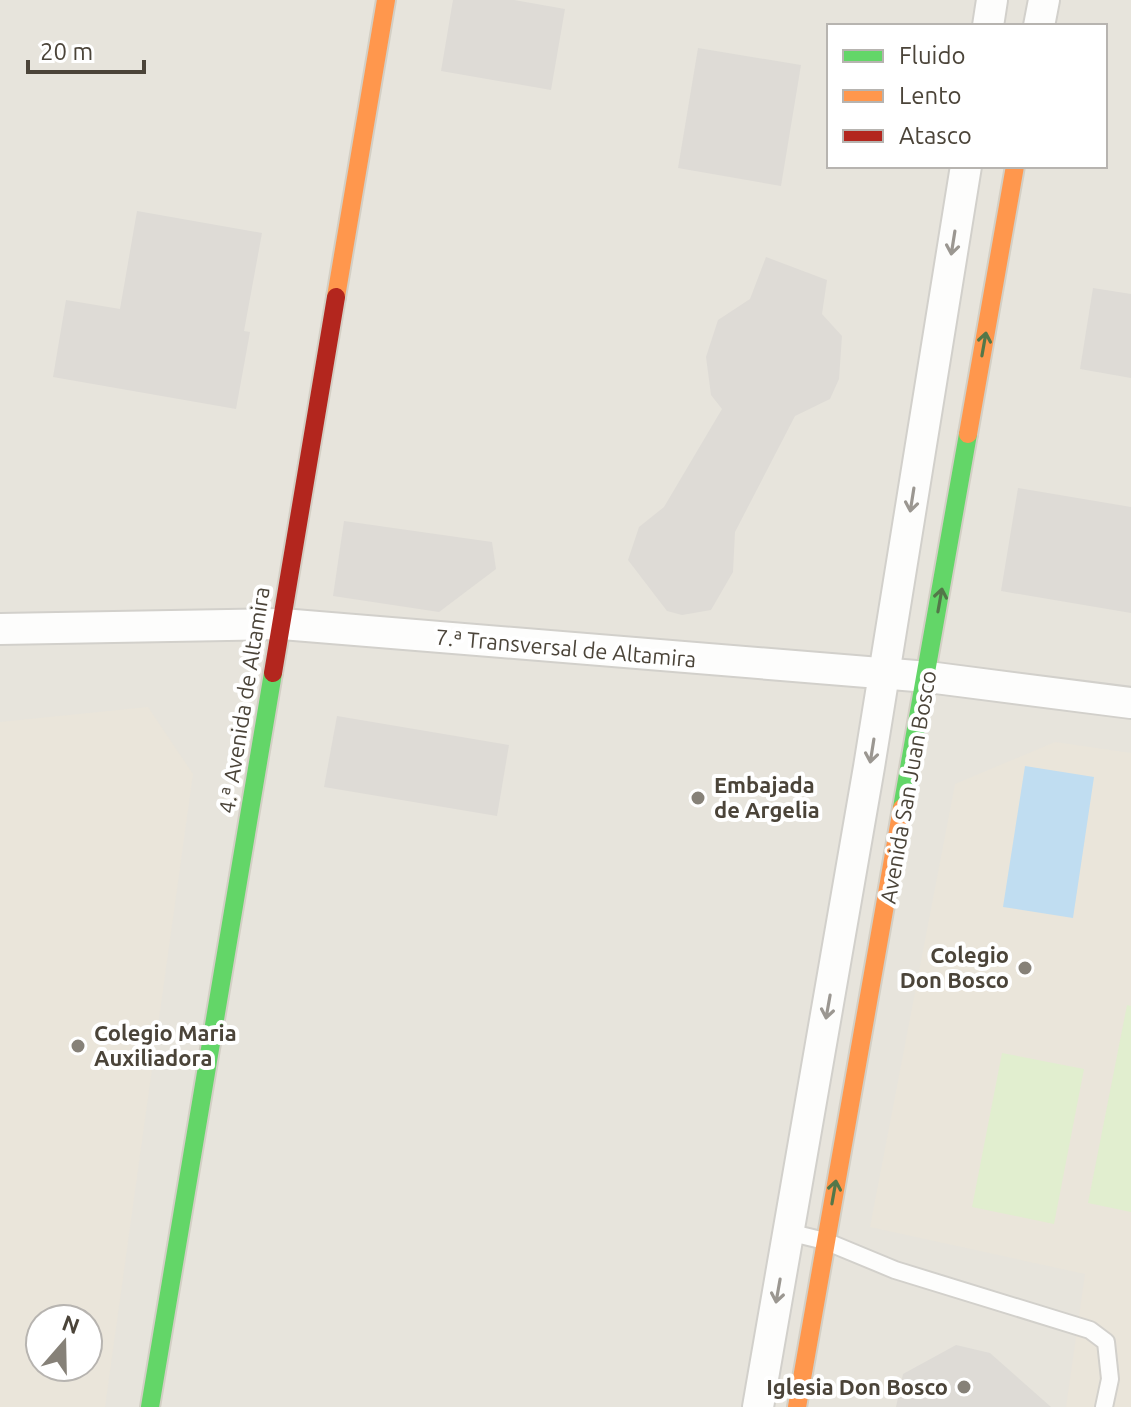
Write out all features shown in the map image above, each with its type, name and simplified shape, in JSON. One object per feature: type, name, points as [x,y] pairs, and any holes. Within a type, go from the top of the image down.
[{"type":"street","name":"4.ª Avenida de Altamira","points":[[150,1407],[386,0]]},
{"type":"street","points":[[988,24],[992,0]]},
{"type":"street","points":[[1039,24],[1044,0]]},
{"type":"street","name":"Avenida San Juan Bosco","points":[[758,1407],[885,674],[966,168]]},
{"type":"street","name":"Avenida San Juan Bosco","points":[[797,1407],[928,677],[1015,168]]},
{"type":"street","name":"7.ª Transversal de Altamira","points":[[0,629],[282,624],[928,677],[1131,703]]},
{"type":"lane","points":[[788,1232],[825,1241],[895,1270],[1090,1330],[1106,1342],[1110,1379],[1104,1407]]},
{"type":"shaded area","points":[[0,0],[1131,0],[1131,1407],[0,1407]]},
{"type":"shaded area","name":"Colegio Maria Auxiliadora","points":[[148,707],[193,774],[105,1407],[0,1407],[0,722]]},
{"type":"shaded area","name":"Colegio Don Bosco","points":[[1055,742],[1131,753],[1131,1407],[1066,1407],[1085,1274],[870,1227],[955,784]]},
{"type":"green space","points":[[1127,1005],[1131,1006],[1131,1212],[1088,1203]]},
{"type":"green space","points":[[1002,1053],[1084,1069],[1054,1224],[972,1207]]},
{"type":"water","points":[[1025,766],[1094,777],[1073,918],[1003,907]]},
{"type":"building","points":[[453,0],[514,0],[565,9],[551,90],[441,71]]},
{"type":"building","points":[[698,48],[801,65],[781,186],[678,168]]},
{"type":"building","points":[[137,211],[262,233],[244,331],[250,332],[236,409],[53,377],[66,300],[120,309]]},
{"type":"building","points":[[766,257],[827,280],[822,314],[842,336],[839,379],[830,399],[795,416],[735,532],[733,572],[711,610],[682,615],[667,611],[628,560],[639,527],[664,507],[722,409],[711,395],[706,357],[718,320],[750,299]]},
{"type":"building","points":[[1093,288],[1131,294],[1131,378],[1080,369]]},
{"type":"building","points":[[1018,488],[1131,507],[1131,613],[1001,591]]},
{"type":"building","points":[[344,521],[492,542],[496,569],[439,612],[333,596]]},
{"type":"building","points":[[337,716],[509,745],[497,816],[324,787]]},
{"type":"building","name":"Iglesia Don Bosco","points":[[956,1345],[990,1353],[1051,1407],[896,1407],[903,1374]]},
{"type":"traffic: fast","points":[[902,808],[968,434]]},
{"type":"traffic: fast","points":[[150,1407],[273,673]]},
{"type":"traffic: slow","points":[[336,297],[386,0]]},
{"type":"traffic: slow","points":[[968,434],[1015,168]]},
{"type":"traffic: slow","points":[[797,1407],[902,808]]},
{"type":"traffic: jam","points":[[273,673],[336,297]]},
{"type":"place","name":"Embajada de Argelia","points":[[698,798]]},
{"type":"place","name":"Colegio Don Bosco","points":[[1025,968]]},
{"type":"place","name":"Colegio Maria Auxiliadora","points":[[78,1046]]},
{"type":"place","name":"Iglesia Don Bosco","points":[[964,1387]]}]
